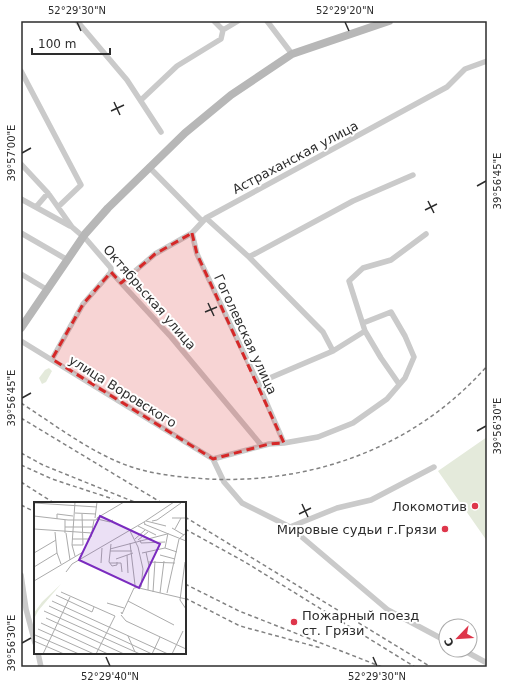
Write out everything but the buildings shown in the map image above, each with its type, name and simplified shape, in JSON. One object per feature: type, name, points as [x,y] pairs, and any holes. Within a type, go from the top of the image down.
[{"type":"street","points":[[77,21],[127,80],[161,132]]},
{"type":"street","points":[[214,21],[223,30]]},
{"type":"street","points":[[141,100],[176,66],[221,39],[223,30],[238,21]]},
{"type":"street","points":[[267,21],[292,54]]},
{"type":"street","points":[[21,328],[66,259],[83,236],[108,208],[185,133],[231,95],[292,54],[389,21]]},
{"type":"street","name":"Астраханская улица","points":[[121,283],[156,254],[192,233],[204,219],[447,86],[465,69],[487,61]]},
{"type":"street","points":[[21,71],[29,89],[44,113],[81,185],[58,207]]},
{"type":"street","name":"Октябрьская улица","points":[[21,164],[48,193],[72,227],[83,236],[111,268],[111,272],[171,337],[262,446]]},
{"type":"street","points":[[150,167],[204,219],[249,257],[324,332],[333,351]]},
{"type":"street","points":[[249,257],[353,201],[413,175]]},
{"type":"street","points":[[36,207],[48,193]]},
{"type":"street","points":[[21,199],[72,227]]},
{"type":"street","points":[[21,233],[66,259]]},
{"type":"street","name":"Гоголевская улица","points":[[192,233],[197,254],[258,383],[284,444]]},
{"type":"street","points":[[400,384],[381,358],[365,331],[349,281],[363,268],[391,260],[426,234]]},
{"type":"street","points":[[52,359],[83,304],[111,272]]},
{"type":"street","points":[[21,274],[46,289]]},
{"type":"street","points":[[363,323],[391,312],[414,357],[405,378],[387,399],[353,423],[318,437],[284,444],[262,446],[213,459],[224,482],[242,503],[290,527],[388,610],[438,637]]},
{"type":"street","points":[[258,383],[333,351],[365,331]]},
{"type":"street","name":"улица Воровского","points":[[21,341],[213,459]]},
{"type":"street","points":[[290,527],[337,508],[371,500],[434,467]]},
{"type":"street","points":[[21,575],[26,609],[34,639]]},
{"type":"street","points":[[38,654],[41,666]]},
{"type":"street","points":[[478,658],[487,663]]},
{"type":"highlighted area","points":[[192,233],[197,254],[284,443],[269,444],[213,459],[52,359],[83,304],[111,272],[121,283],[155,254]]},
{"type":"green space","points":[[49,368],[52,371],[46,382],[42,384],[39,378],[45,370]]},
{"type":"green space","name":"Локомотив","points":[[487,437],[487,541],[438,471]]},
{"type":"railway","points":[[21,403],[67,434],[103,455],[138,469],[185,477],[208,479],[247,479],[286,475],[324,467],[360,455],[395,439],[428,419],[459,394],[487,366]]},
{"type":"railway","points":[[21,418],[160,502]]},
{"type":"railway","points":[[21,453],[43,465],[135,502]]},
{"type":"railway","points":[[21,465],[52,479],[113,499]]},
{"type":"railway","points":[[21,482],[52,502]]},
{"type":"railway","points":[[21,505],[34,512]]},
{"type":"railway","points":[[186,518],[431,667]]},
{"type":"railway","points":[[186,530],[245,562],[415,667]]},
{"type":"railway","points":[[186,584],[239,611],[382,667]]},
{"type":"railway","points":[[186,599],[240,626],[321,648]]},
{"type":"place","name":"Локомотив","points":[[475,506]]},
{"type":"place","name":"Мировые судьи г.Грязи","points":[[445,529]]},
{"type":"place","name":"Пожарный поезд ст. Грязи","points":[[294,622]]}]
